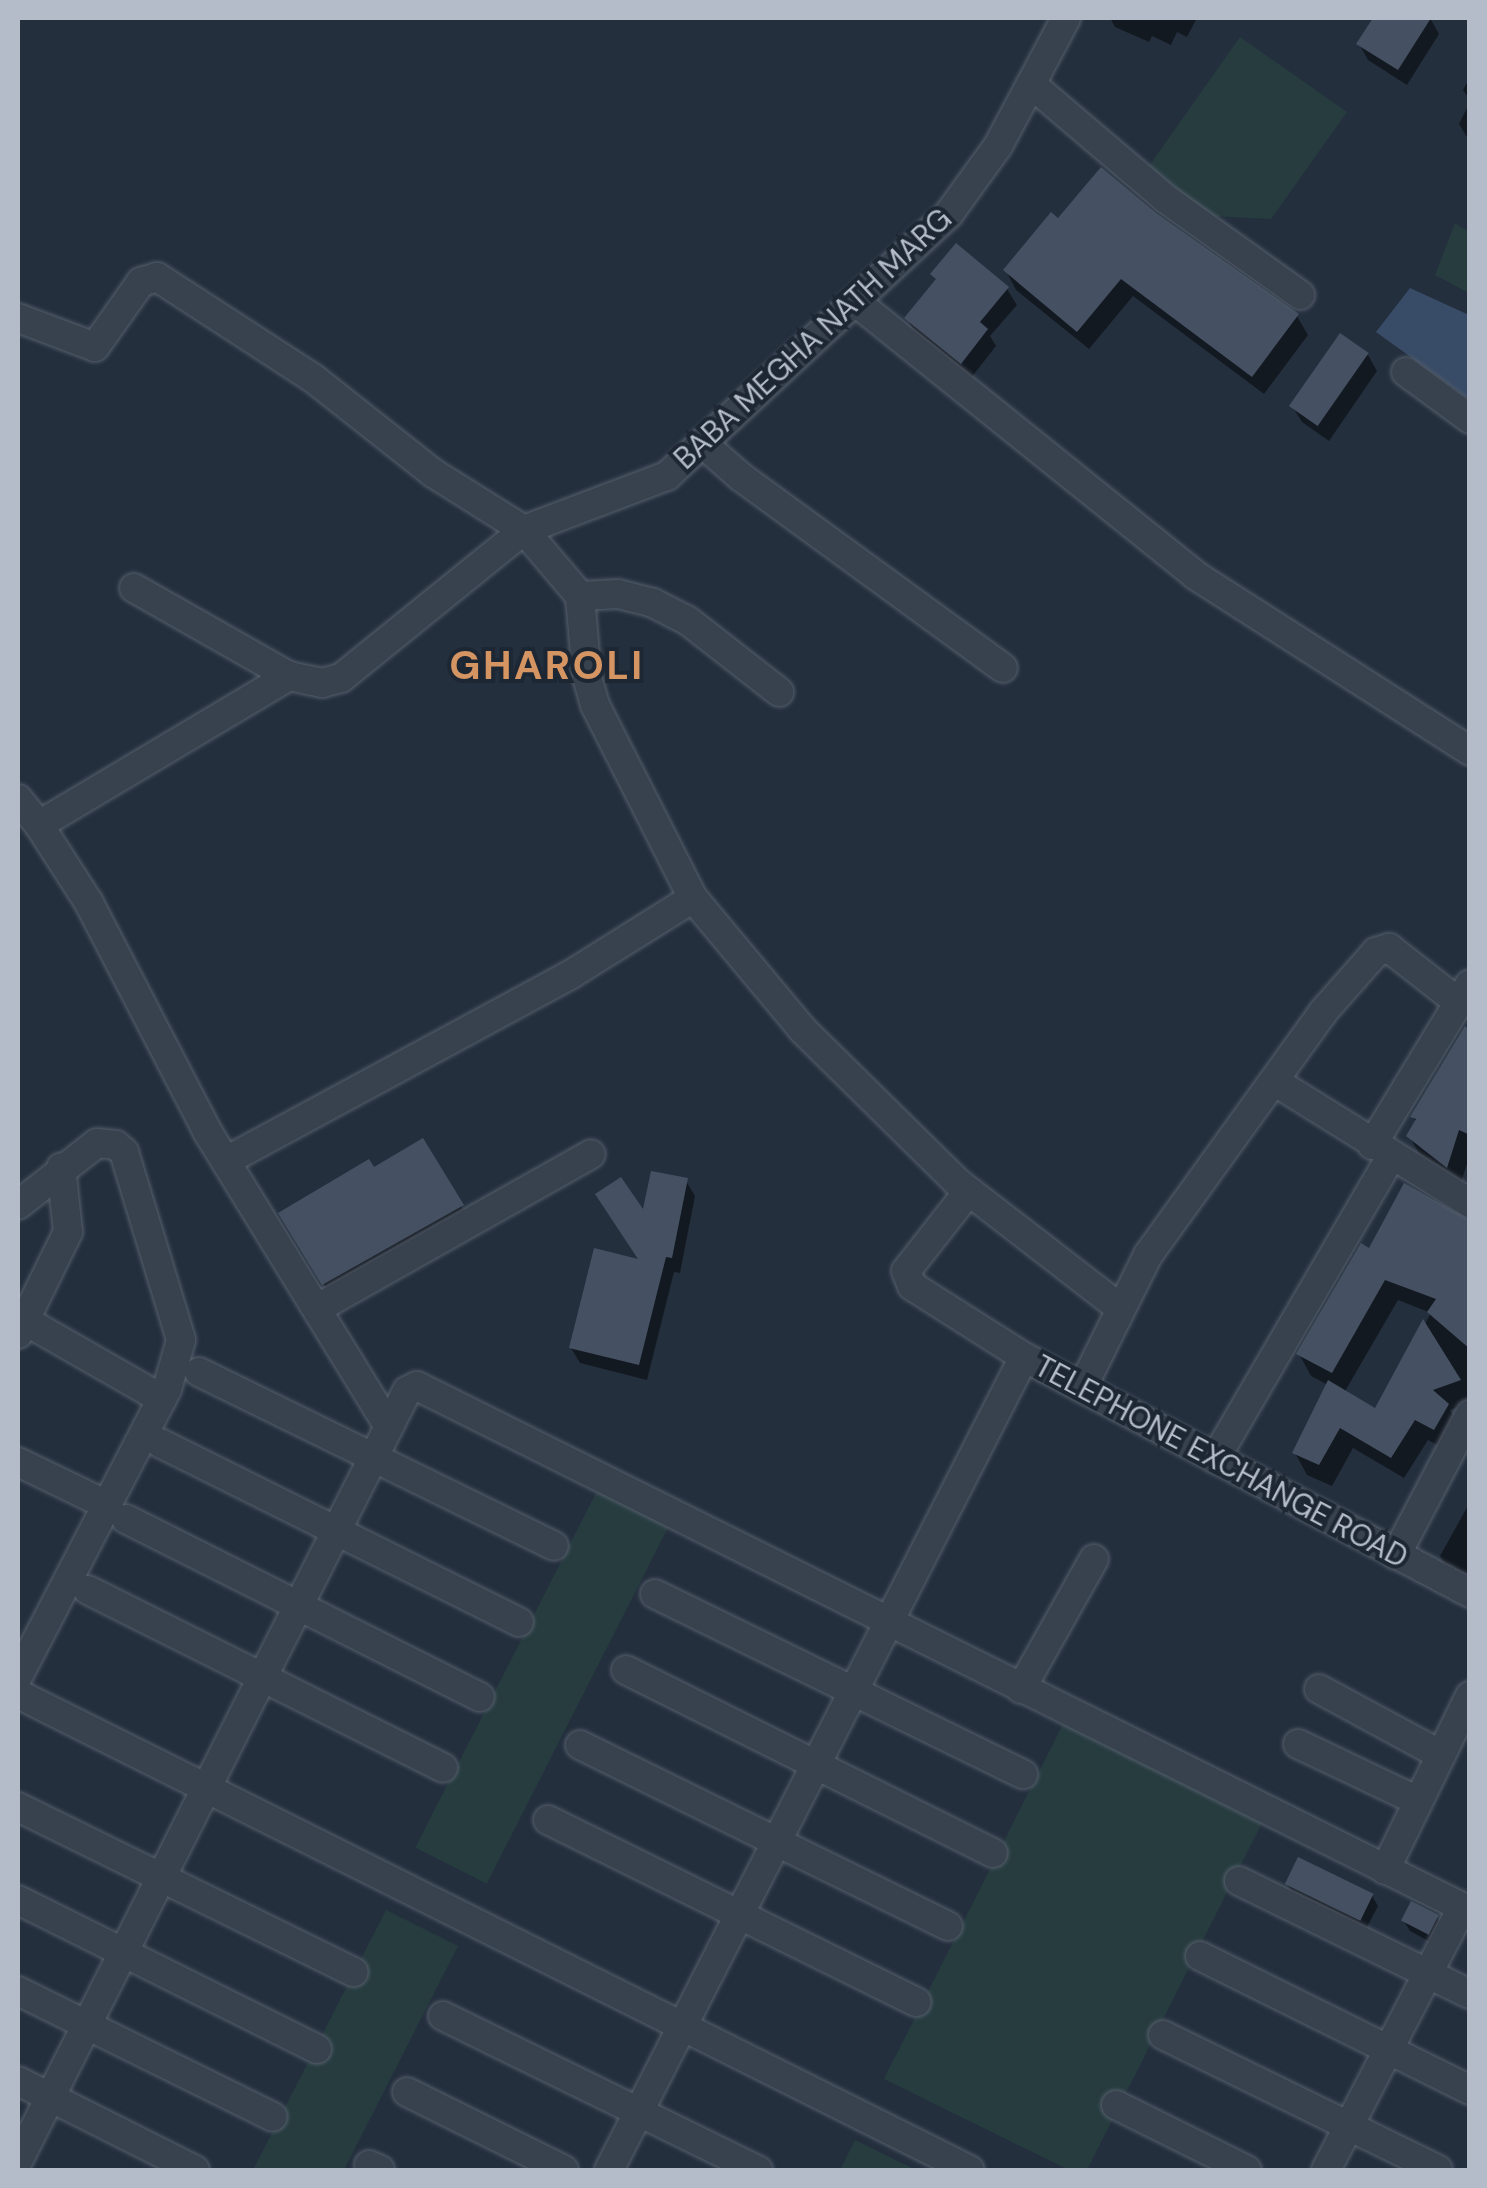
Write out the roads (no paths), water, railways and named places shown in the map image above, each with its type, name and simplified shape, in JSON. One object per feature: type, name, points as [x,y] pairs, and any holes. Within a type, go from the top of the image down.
[{"type":"street","name":"BABA MEGHA NATH MARG","points":[[289,676],[322,683],[341,678],[524,530],[666,476],[948,215],[998,146],[1066,18]]},
{"type":"street","points":[[1031,84],[1166,199],[1300,296]]},
{"type":"street","points":[[18,318],[95,348],[141,282],[157,276],[314,378],[433,472],[524,530],[580,596],[587,678],[595,705],[692,898],[804,1031],[968,1192],[1119,1307]]},
{"type":"street","points":[[856,302],[1196,575],[1470,751]]},
{"type":"street","points":[[1406,372],[1470,419]]},
{"type":"street","points":[[702,444],[740,477],[1002,668]]},
{"type":"street","points":[[40,824],[289,676],[134,588]]},
{"type":"street","points":[[580,596],[618,594],[653,603],[686,620],[779,692]]},
{"type":"street","points":[[18,799],[40,824],[89,903],[226,1161],[389,1427]]},
{"type":"street","points":[[226,1161],[570,975],[692,898]]},
{"type":"street","points":[[1082,1388],[1148,1255],[1323,1012],[1382,948],[1390,948],[1464,993],[1215,1458]]},
{"type":"street","points":[[1274,1081],[1470,1203]]},
{"type":"street","points":[[18,1205],[61,1166],[97,1143],[116,1145],[124,1152],[182,1340],[180,1356],[117,1512],[30,1622],[18,1677]]},
{"type":"street","points":[[318,1308],[592,1154]]},
{"type":"street","points":[[61,1166],[68,1232],[21,1327],[162,1399]]},
{"type":"street","points":[[968,1192],[905,1278],[1024,1358]]},
{"type":"street","name":"TELEPHONE EXCHANGE ROAD","points":[[609,2170],[1024,1358],[1470,1593]]},
{"type":"street","points":[[199,1372],[554,1546]]},
{"type":"street","points":[[18,2161],[407,1391],[417,1386],[1466,1910],[1428,1974],[1326,2170]]},
{"type":"street","points":[[1396,1554],[1470,1414]]},
{"type":"street","points":[[160,1443],[519,1622]]},
{"type":"street","points":[[18,1462],[480,1697]]},
{"type":"street","points":[[1021,1688],[1094,1559]]},
{"type":"street","points":[[88,1590],[443,1768]]},
{"type":"street","points":[[655,1594],[1023,1774]]},
{"type":"street","points":[[626,1670],[993,1854]]},
{"type":"street","points":[[1319,1689],[1441,1756]]},
{"type":"street","points":[[18,1694],[970,2170]]},
{"type":"street","points":[[1385,1870],[1470,1696]]},
{"type":"street","points":[[580,1744],[948,1926]]},
{"type":"street","points":[[1298,1744],[1418,1802]]},
{"type":"street","points":[[18,1807],[354,1972]]},
{"type":"street","points":[[548,1820],[916,2002]]},
{"type":"street","points":[[1239,1881],[1470,1994]]},
{"type":"street","points":[[18,1900],[317,2049]]},
{"type":"street","points":[[1200,1956],[1470,2090]]},
{"type":"street","points":[[18,1991],[273,2117]]},
{"type":"street","points":[[444,2016],[758,2170]]},
{"type":"street","points":[[1163,2034],[1438,2170]]},
{"type":"street","points":[[18,2082],[195,2170]]},
{"type":"street","points":[[407,2092],[564,2170]]},
{"type":"street","points":[[1116,2105],[1247,2170]]},
{"type":"water","points":[[1410,288],[1469,315],[1469,399],[1376,332]]},
{"type":"district","name":"GHAROLI","points":[[547,665]]}]
